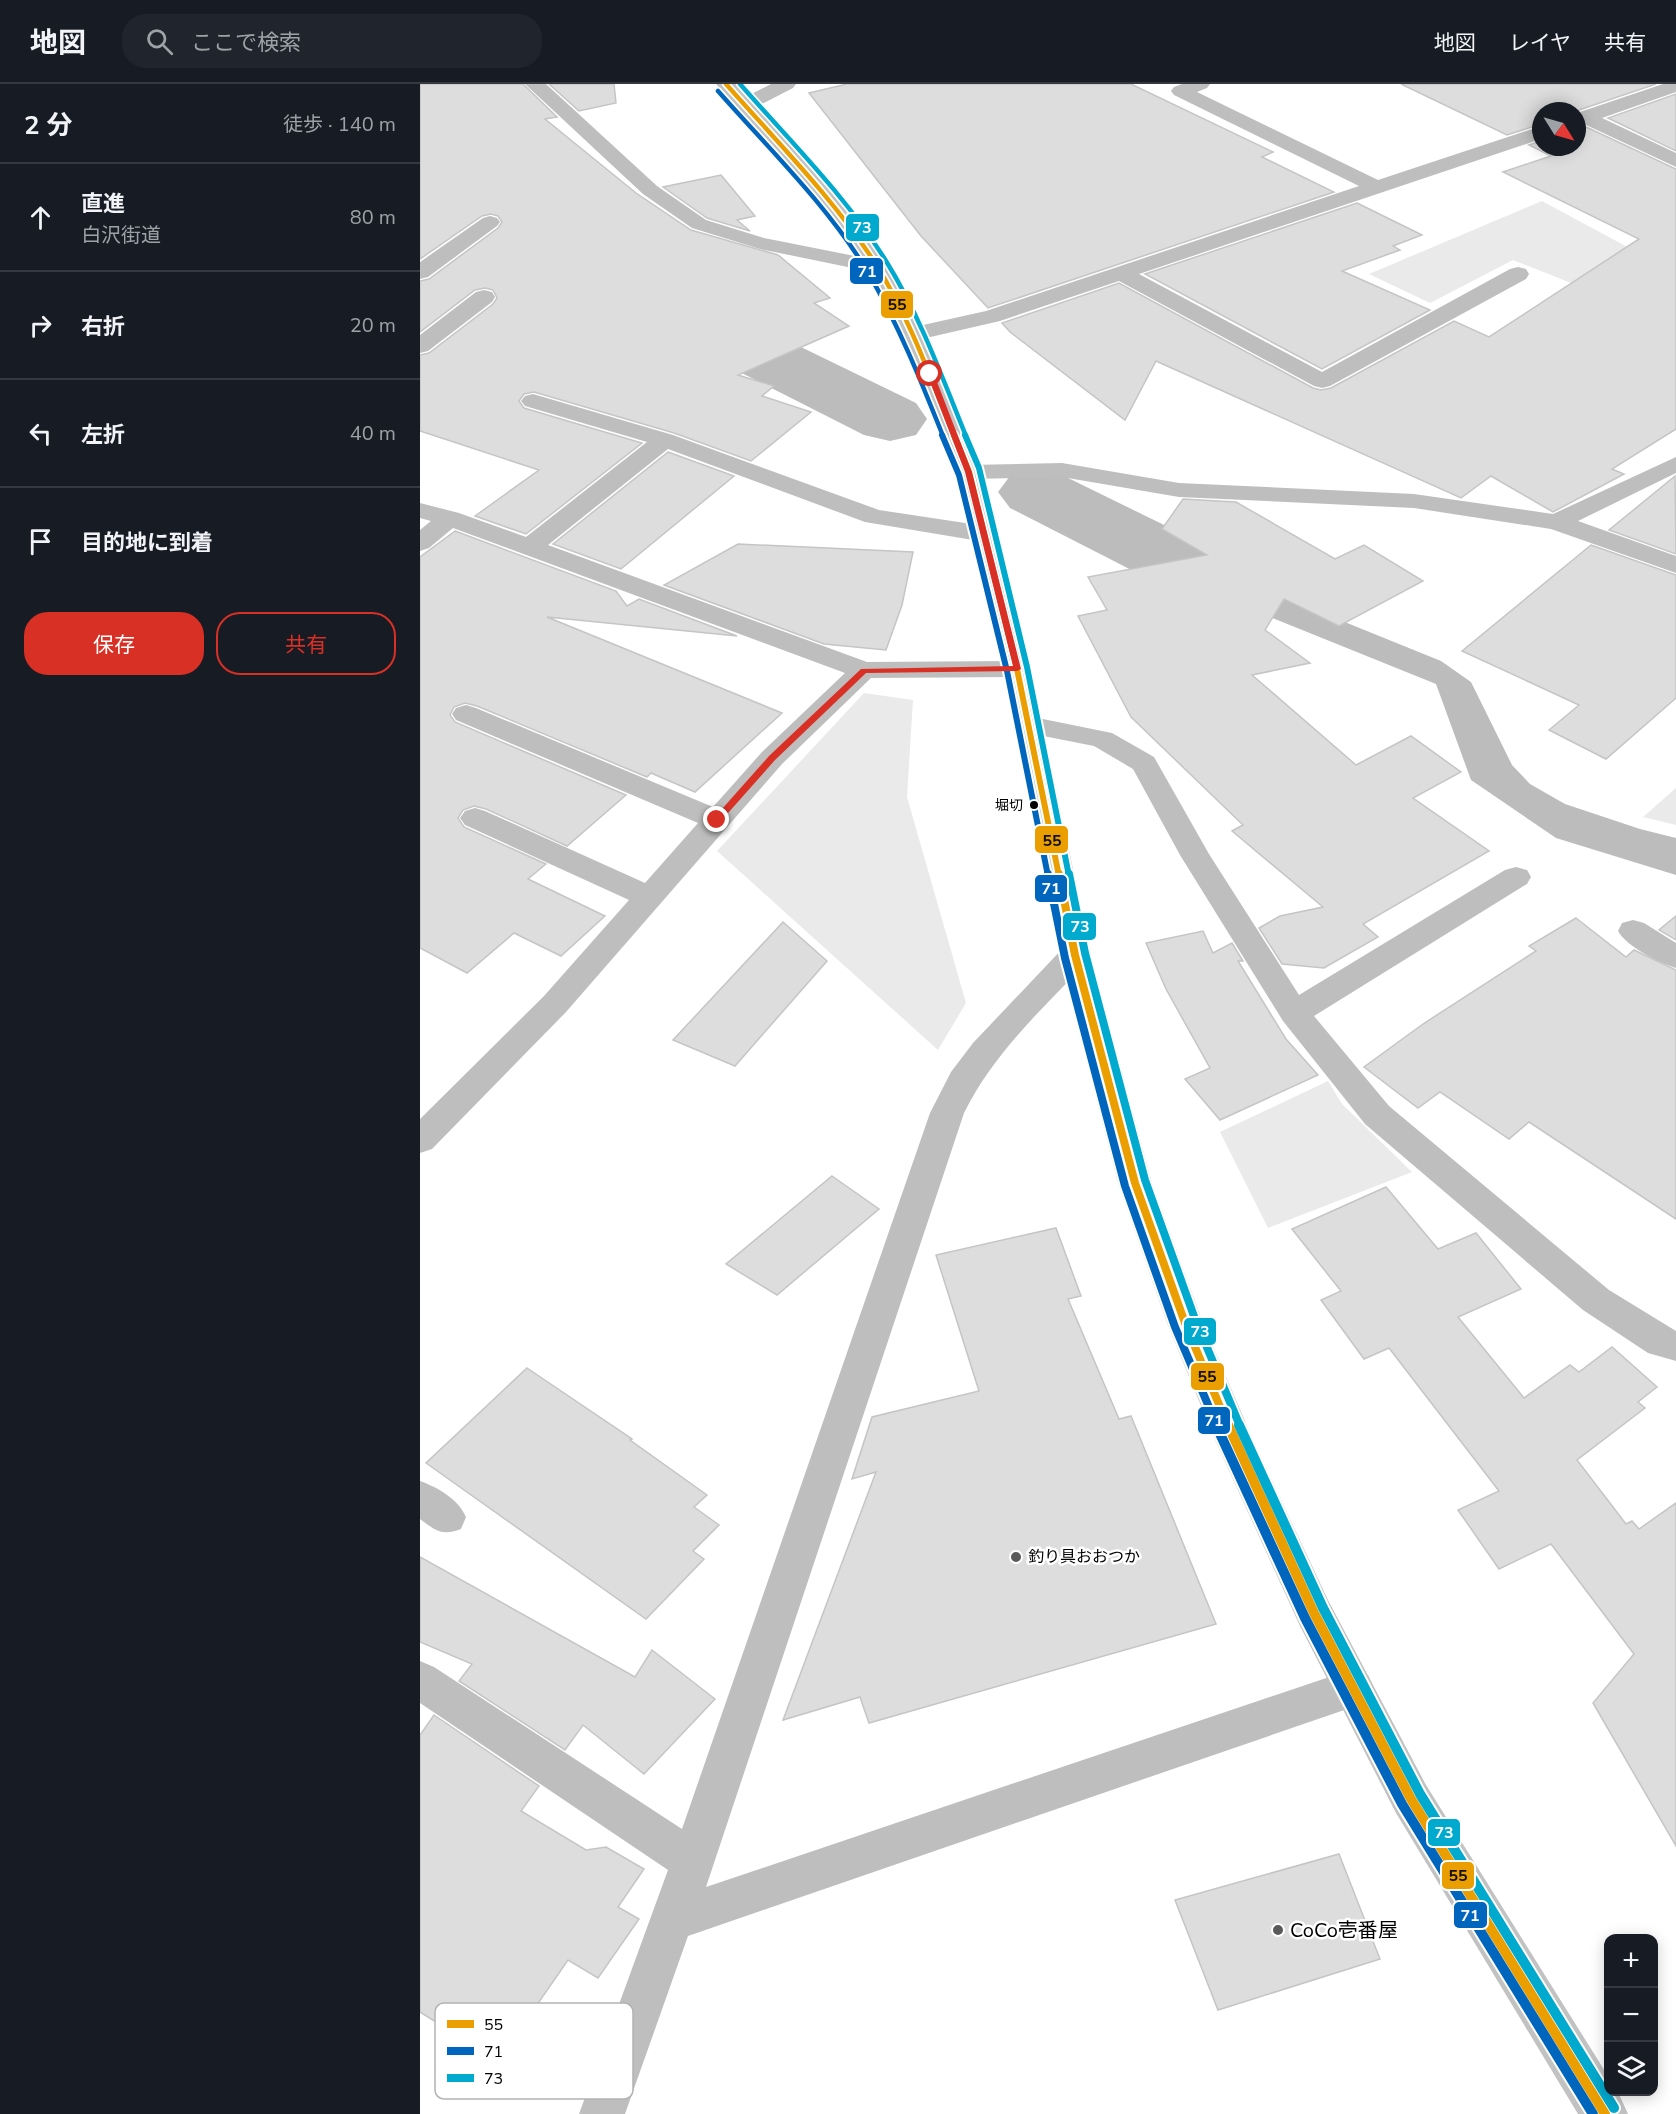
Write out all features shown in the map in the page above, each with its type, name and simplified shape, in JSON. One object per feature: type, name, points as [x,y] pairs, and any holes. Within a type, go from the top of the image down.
[{"type":"main road","points":[[736,95],[837,210],[877,267],[913,334],[969,472],[1017,669],[1075,955],[1135,1183],[1185,1323],[1240,1452],[1314,1613],[1411,1799],[1605,2114]]},
{"type":"street","points":[[535,84],[650,190],[699,224],[760,243],[877,267]]},
{"type":"street","points":[[736,95],[786,84]]},
{"type":"street","points":[[1200,84],[1181,91],[1377,187]]},
{"type":"street","points":[[1586,117],[1676,86]]},
{"type":"street","points":[[1586,121],[1676,161]]},
{"type":"street","points":[[913,334],[992,316],[1532,135]]},
{"type":"street","points":[[420,272],[490,222]]},
{"type":"street","points":[[1121,273],[1322,381],[1518,274]]},
{"type":"street","points":[[420,346],[484,297]]},
{"type":"street","points":[[533,401],[665,440],[874,517],[985,534]]},
{"type":"street","points":[[530,547],[665,440]]},
{"type":"street","points":[[1556,522],[1676,464]]},
{"type":"street","points":[[969,472],[1062,470],[1179,490],[1414,501],[1556,522],[1676,565]]},
{"type":"street","points":[[420,510],[450,518],[864,670],[1017,669]]},
{"type":"street","points":[[420,543],[450,518]]},
{"type":"street","points":[[420,1140],[555,1004],[772,758],[864,670]]},
{"type":"street","points":[[466,714],[717,820]]},
{"type":"street","points":[[1028,725],[1102,740],[1144,763],[1195,855],[1294,1013],[1377,1115],[1596,1300],[1661,1342],[1676,1347]]},
{"type":"street","points":[[475,818],[649,897]]},
{"type":"street","points":[[1294,1013],[1516,877]]},
{"type":"street","points":[[1633,931],[1676,957]]},
{"type":"street","points":[[633,2028],[693,1861],[947,1113],[963,1081],[984,1051],[1075,955]]},
{"type":"street","points":[[420,1680],[693,1861]]},
{"type":"street","points":[[672,1920],[1353,1688]]},
{"type":"street","points":[[602,2114],[607,2099]]},
{"type":"shaded area","points":[[420,84],[768,348],[817,369],[864,397],[868,416],[683,330]]},
{"type":"shaded area","points":[[1542,201],[1659,264],[1596,293],[1513,260],[1430,303],[1369,274]]},
{"type":"shaded area","points":[[1055,483],[1231,576],[1441,661],[1471,682],[1512,765],[1530,784],[1565,804],[1640,829],[1676,838],[1676,875],[1556,838],[1471,780],[1436,684],[1177,577],[1140,554],[1049,513]]},
{"type":"shaded area","points":[[864,693],[913,700],[907,797],[966,1003],[938,1050],[717,851]]},
{"type":"shaded area","points":[[1676,788],[1676,825],[1643,817]]},
{"type":"shaded area","points":[[1328,1081],[1342,1104],[1412,1172],[1268,1228],[1220,1132]]},
{"type":"building","points":[[420,84],[523,84],[557,117],[545,119],[636,193],[691,230],[778,255],[830,298],[814,303],[849,326],[738,375],[774,386],[762,396],[811,412],[751,461],[674,433],[534,392],[524,394],[519,401],[524,408],[642,443],[526,534],[475,516],[539,470],[420,431],[420,355],[429,353],[493,304],[497,298],[493,290],[485,288],[475,290],[420,332],[420,281],[429,279],[498,228],[502,222],[498,216],[491,214],[482,216],[420,259]]},
{"type":"building","points":[[549,84],[614,84],[616,103],[579,111]]},
{"type":"building","points":[[847,84],[1131,84],[1273,152],[1262,157],[1334,192],[988,308],[921,236],[809,93]]},
{"type":"building","points":[[1401,84],[1656,84],[1586,108],[1586,102],[1532,102],[1532,127],[1507,135]]},
{"type":"building","points":[[1676,94],[1676,151],[1608,118]]},
{"type":"building","points":[[1586,127],[1676,169],[1676,429],[1612,469],[1624,474],[1553,512],[1491,476],[1461,498],[1156,361],[1125,420],[1010,332],[1002,323],[1119,283],[1313,388],[1321,390],[1331,388],[1454,321],[1489,337],[1639,239],[1503,172],[1551,156],[1586,156]]},
{"type":"building","points":[[721,175],[755,216],[737,220],[750,231],[707,218],[663,187]]},
{"type":"building","points":[[1357,203],[1422,235],[1393,246],[1400,250],[1342,271],[1430,310],[1322,369],[1145,274]]},
{"type":"building","points":[[668,452],[734,476],[621,569],[553,544]]},
{"type":"building","points":[[1675,476],[1676,554],[1609,530]]},
{"type":"building","points":[[1183,499],[1236,502],[1335,559],[1364,545],[1423,581],[1339,626],[1284,599],[1265,630],[1310,663],[1252,675],[1356,765],[1411,736],[1461,772],[1413,798],[1489,851],[1363,924],[1378,937],[1324,968],[1282,964],[1259,928],[1280,916],[1323,907],[1232,831],[1243,825],[1131,717],[1078,616],[1107,610],[1088,577],[1207,555],[1162,529]]},
{"type":"building","points":[[455,531],[616,591],[627,606],[639,599],[737,636],[547,617],[782,713],[695,792],[651,773],[647,777],[477,706],[465,703],[454,707],[450,715],[455,722],[626,795],[567,846],[486,809],[474,806],[463,810],[458,818],[464,827],[546,864],[528,879],[605,916],[561,956],[514,933],[467,973],[420,948],[420,557]]},
{"type":"building","points":[[738,544],[913,552],[902,605],[886,650],[824,644],[664,585]]},
{"type":"building","points":[[1591,545],[1676,575],[1676,698],[1606,759],[1549,730],[1579,705],[1462,651]]},
{"type":"building","points":[[1676,916],[1676,940],[1659,930]]},
{"type":"building","points":[[1576,918],[1626,957],[1634,950],[1676,970],[1676,1219],[1529,1122],[1509,1139],[1440,1092],[1418,1108],[1364,1067],[1423,1024],[1536,951],[1529,946]]},
{"type":"building","points":[[783,922],[827,961],[735,1066],[673,1040]]},
{"type":"building","points":[[1203,931],[1213,953],[1232,943],[1243,961],[1238,961],[1286,1039],[1318,1075],[1220,1120],[1185,1079],[1210,1068],[1166,989],[1146,943]]},
{"type":"building","points":[[832,1176],[879,1209],[777,1295],[726,1264]]},
{"type":"building","points":[[1386,1187],[1438,1249],[1476,1233],[1521,1289],[1458,1317],[1524,1398],[1570,1365],[1579,1372],[1612,1347],[1657,1387],[1638,1402],[1645,1408],[1577,1460],[1626,1524],[1632,1521],[1639,1529],[1676,1503],[1676,1846],[1593,1703],[1634,1654],[1551,1544],[1499,1569],[1458,1510],[1499,1491],[1389,1348],[1364,1359],[1321,1300],[1341,1291],[1292,1229]]},
{"type":"building","name":"釣り具おおつか","points":[[1056,1228],[1081,1296],[1068,1299],[1119,1419],[1131,1416],[1216,1624],[869,1723],[860,1697],[783,1720],[876,1472],[852,1479],[872,1417],[979,1391],[936,1255]]},
{"type":"building","points":[[527,1368],[632,1439],[630,1440],[707,1495],[694,1507],[719,1525],[693,1551],[704,1559],[646,1619],[426,1463]]},
{"type":"building","points":[[420,1557],[635,1677],[652,1650],[715,1699],[644,1774],[583,1725],[565,1750],[459,1681],[472,1664],[420,1642]]},
{"type":"building","points":[[434,1715],[539,1786],[521,1811],[586,1850],[606,1847],[644,1869],[618,1907],[639,1919],[598,1978],[568,1960],[538,2003],[435,2003],[435,2021],[420,2012],[420,1735]]},
{"type":"building","name":"CoCo壱番屋","points":[[1339,1854],[1380,1959],[1218,2010],[1175,1900]]},
{"type":"waterway","points":[[739,344],[890,419]]},
{"type":"waterway","points":[[1037,492],[1179,563]]},
{"type":"transit line","name":"55","points":[[726,84],[837,210],[877,267],[913,334],[969,472],[1017,669],[1075,955],[1135,1183],[1185,1323],[1235,1442],[1314,1613],[1411,1799],[1605,2114]]},
{"type":"transit line","name":"73","points":[[740,84],[845,203],[886,261],[923,330],[979,468],[1027,667],[1085,953],[1145,1180],[1195,1319],[1245,1438],[1323,1608],[1420,1794],[1614,2108]]},
{"type":"transit line","name":"71","points":[[718,91],[829,217],[868,273],[903,338],[959,475],[1007,671],[1065,958],[1125,1186],[1175,1327],[1225,1446],[1305,1618],[1402,1804],[1593,2114]]},
{"type":"place","name":"堀切","points":[[1034,805]]},
{"type":"place","name":"釣り具おおつか","points":[[1016,1557]]},
{"type":"place","name":"CoCo壱番屋","points":[[1278,1930]]},
{"type":"route","points":[[717,820],[772,758],[864,670],[1017,669],[969,472],[930,374]]}]
